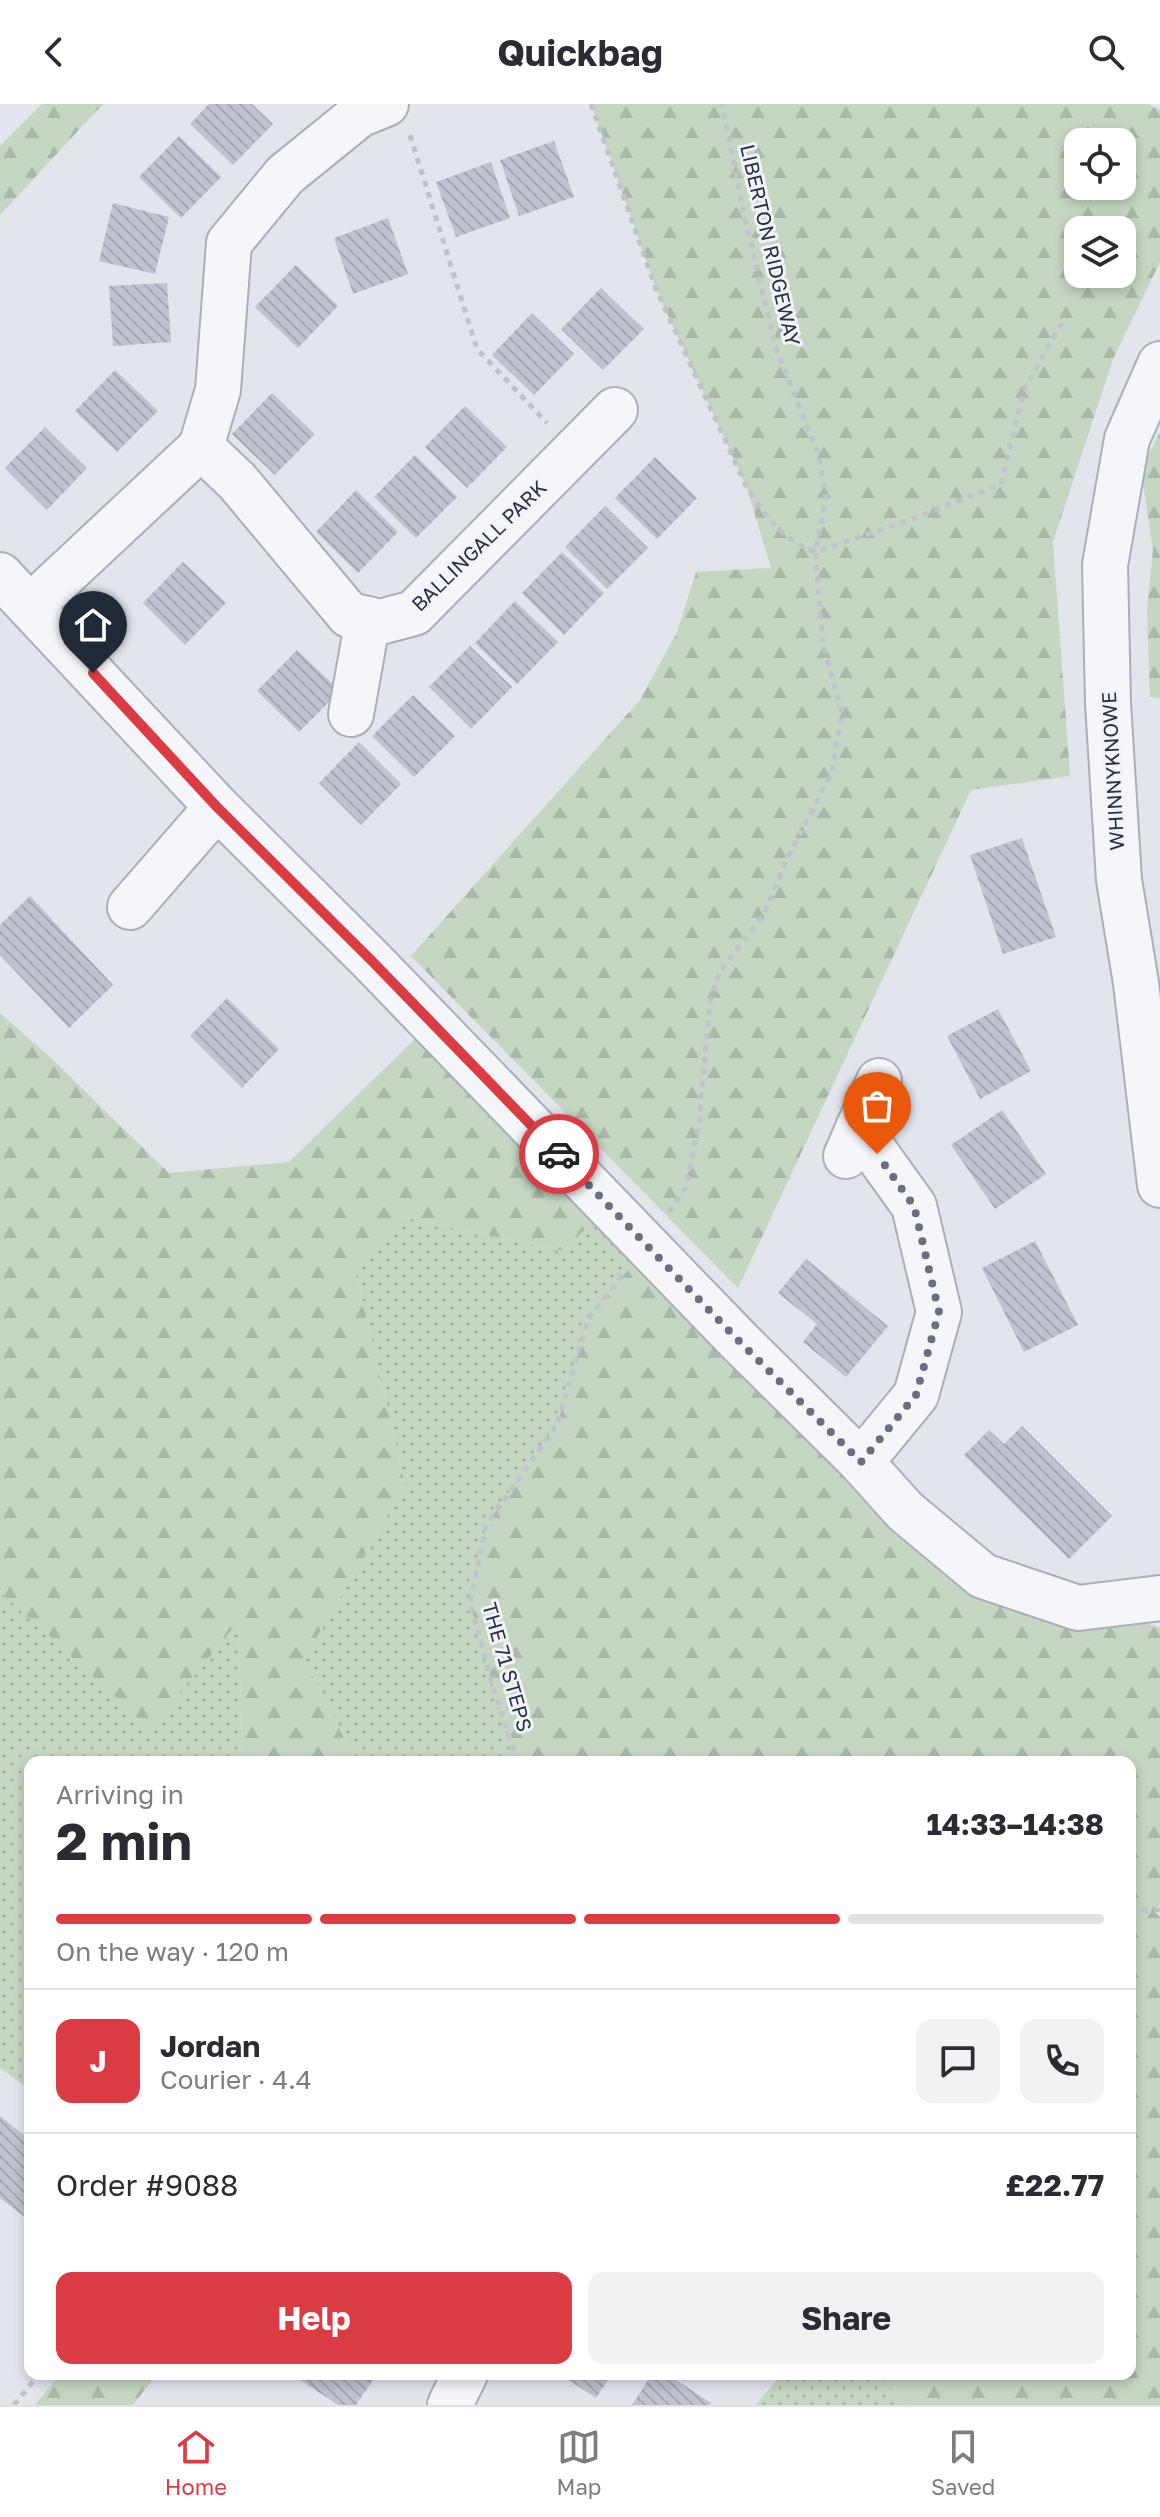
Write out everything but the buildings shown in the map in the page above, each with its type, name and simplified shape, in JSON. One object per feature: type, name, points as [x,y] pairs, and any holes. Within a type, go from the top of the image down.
[{"type":"street","points":[[31,606],[201,447],[218,390],[229,243],[285,175],[359,115],[397,118]]},
{"type":"street","name":"WHINNYKNOWE","points":[[1160,364],[1127,439],[1105,565],[1108,714],[1118,864],[1148,982],[1160,1185]]},
{"type":"street","name":"BALLINGALL PARK","points":[[368,619],[380,622],[414,613],[615,410]]},
{"type":"street","points":[[201,447],[237,481],[349,615],[368,619],[351,714]]},
{"type":"street","points":[[0,575],[217,807],[371,960],[861,1462],[905,1511],[983,1576],[1078,1608],[1160,1598]]},
{"type":"street","points":[[130,907],[217,807]]},
{"type":"street","points":[[861,1462],[916,1395],[939,1312],[914,1206],[852,1143],[879,1081]]},
{"type":"street","points":[[450,2405],[462,2380]]},
{"type":"path","points":[[591,104],[656,289],[747,488],[765,515],[793,543],[815,552],[910,520],[1001,484],[1024,390],[1063,321]]},
{"type":"path","name":"LIBERTON RIDGEWAY","points":[[647,1246],[686,1187],[699,1124],[710,1002],[720,971],[763,916],[788,857],[832,772],[842,713],[823,644],[815,552],[826,499],[818,453],[776,349],[722,104]]},
{"type":"path","points":[[397,118],[477,349],[574,452]]},
{"type":"path","name":"THE 71 STEPS","points":[[516,1756],[470,1603],[486,1525],[557,1425],[588,1319],[647,1246]]},
{"type":"path","points":[[1136,1910],[1160,1910]]},
{"type":"path","points":[[14,2405],[34,2380]]},
{"type":"green space","points":[[42,104],[103,104],[0,215],[0,146]]},
{"type":"green space","points":[[591,104],[1147,104],[1160,110],[1160,262],[1113,359],[1053,542],[1070,776],[971,790],[738,1288],[411,956],[640,700],[677,632],[696,572],[771,568],[747,488],[656,289]]},
{"type":"green space","points":[[1160,432],[1160,698],[1150,697],[1147,608],[1153,550],[1141,470]]},
{"type":"green space","points":[[0,1013],[169,1173],[289,1162],[431,1023],[608,1205],[564,1251],[402,1217],[354,1264],[405,1485],[304,1659],[353,1756],[243,1756],[238,1622],[150,1729],[0,1591]]},
{"type":"green space","points":[[608,1205],[647,1246],[588,1319],[557,1425],[486,1525],[495,1694],[516,1756],[353,1756],[304,1659],[405,1485],[354,1264],[402,1217],[564,1251]]},
{"type":"green space","points":[[647,1246],[905,1511],[1078,1608],[1160,1627],[1160,1905],[1155,1912],[1160,1917],[1160,2405],[905,2405],[884,2380],[1136,2380],[1136,1756],[516,1756],[470,1603],[486,1525],[557,1425],[588,1319]]},
{"type":"green space","points":[[0,1591],[150,1728],[238,1621],[243,1756],[24,1756],[24,2086],[0,2068]]},
{"type":"green space","points":[[55,2380],[152,2380],[133,2405],[35,2405]]},
{"type":"green space","points":[[776,2380],[884,2380],[905,2405],[756,2405]]},
{"type":"way so far","points":[[559,1154],[737,1339],[861,1462],[916,1395],[939,1312],[914,1206],[877,1154]]},
{"type":"route","points":[[93,673],[217,807],[559,1154]]}]
